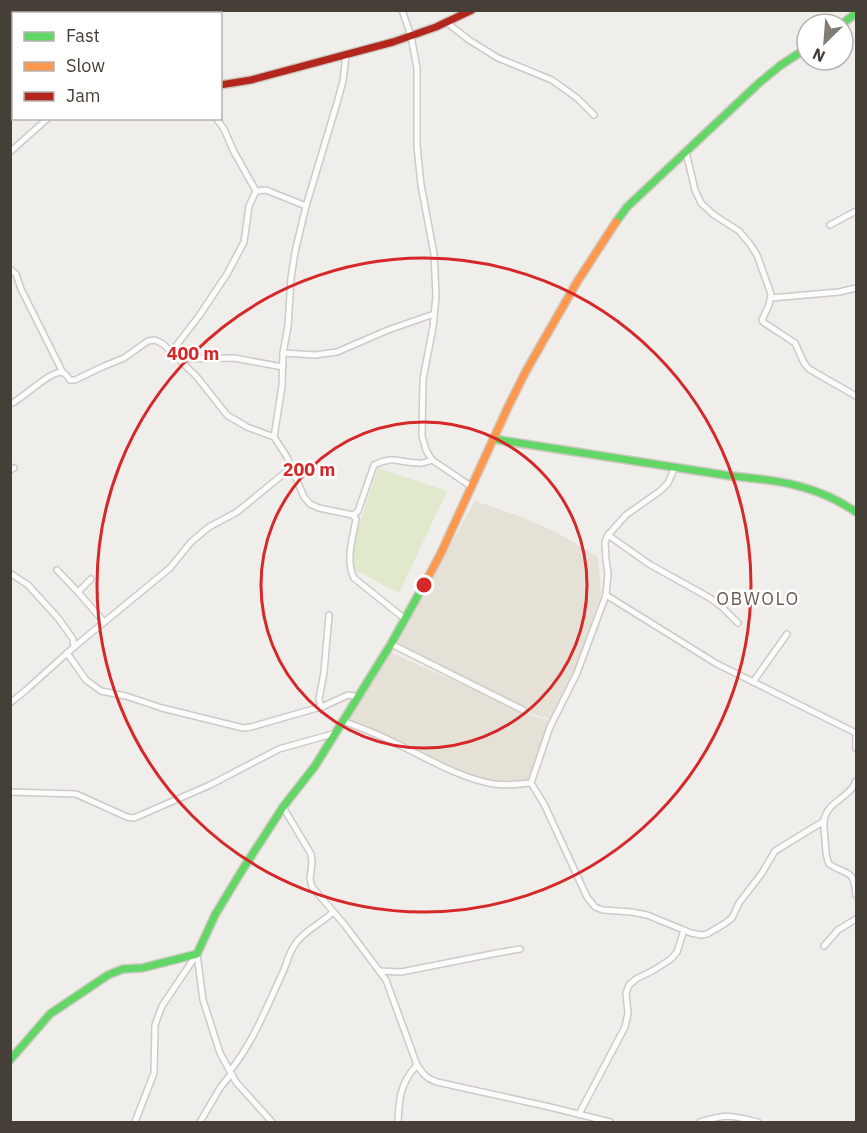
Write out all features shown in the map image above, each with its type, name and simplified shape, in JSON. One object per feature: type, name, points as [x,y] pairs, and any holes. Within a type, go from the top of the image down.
[{"type":"street","points":[[402,10],[411,36],[417,68],[417,146],[421,185],[434,254],[436,296],[422,393],[422,436],[432,460],[472,487]]},
{"type":"street","points":[[222,85],[250,80],[411,36],[472,10]]},
{"type":"street","points":[[446,22],[498,58],[552,80],[577,98],[594,115]]},
{"type":"street","points":[[274,437],[282,386],[283,353],[295,252],[306,206],[343,81],[346,55]]},
{"type":"street","points":[[135,1122],[154,1073],[155,1025],[162,1006],[198,954],[215,915],[241,872],[283,807],[315,765],[391,644],[441,553],[526,371],[577,282],[627,207],[759,83],[795,56]]},
{"type":"street","points":[[10,152],[46,120]]},
{"type":"street","points":[[217,120],[256,191]]},
{"type":"street","points":[[686,152],[694,190],[701,203],[714,215],[739,231],[757,255],[771,294],[763,322],[795,343],[809,369],[856,396]]},
{"type":"street","points":[[256,191],[266,190],[306,206]]},
{"type":"street","points":[[172,351],[199,316],[244,242],[249,206],[256,191]]},
{"type":"street","points":[[830,225],[856,211]]},
{"type":"street","points":[[10,269],[16,274],[21,289],[63,373],[70,380],[75,380],[124,358],[148,341],[154,340],[163,344],[180,359],[227,415],[247,427],[274,437],[287,457],[304,497],[310,504],[353,515],[356,519],[349,563],[354,578],[405,619]]},
{"type":"street","points":[[771,298],[839,292],[856,288]]},
{"type":"street","points":[[283,353],[315,355],[337,352],[388,330],[434,314]]},
{"type":"street","points":[[180,359],[234,358],[283,367]]},
{"type":"street","points":[[10,404],[54,374],[63,373]]},
{"type":"street","points":[[493,439],[731,476],[771,478],[798,484],[827,495],[850,506],[856,512]]},
{"type":"street","points":[[353,515],[358,511],[374,465],[393,459],[420,464],[432,460]]},
{"type":"street","points":[[10,703],[170,568],[191,542],[209,527],[237,512],[292,467]]},
{"type":"street","points":[[531,783],[550,727],[577,673],[606,595],[608,574],[605,542],[608,535],[626,515],[668,483],[675,467]]},
{"type":"street","points":[[608,535],[649,564],[710,598],[738,622]]},
{"type":"street","points":[[57,570],[104,622]]},
{"type":"street","points":[[10,573],[28,585],[58,618],[73,639],[74,647]]},
{"type":"street","points":[[78,592],[91,579]]},
{"type":"street","points":[[606,595],[717,664],[856,733],[856,748]]},
{"type":"street","points":[[321,707],[329,615]]},
{"type":"street","points":[[753,682],[787,634]]},
{"type":"street","points":[[391,644],[523,710]]},
{"type":"street","points":[[67,653],[86,680],[101,691],[243,728],[321,707],[348,695],[358,697]]},
{"type":"street","points":[[343,721],[385,738],[444,768],[480,781],[516,785],[531,783]]},
{"type":"street","points":[[10,792],[76,794],[134,818],[210,785],[279,749],[336,733]]},
{"type":"street","points":[[856,781],[850,792],[826,812],[824,820],[825,855],[829,864],[852,876],[856,895]]},
{"type":"street","points":[[531,783],[544,804],[587,897],[595,907],[646,915],[701,935],[707,934],[732,918],[739,903],[762,873],[775,851],[824,820]]},
{"type":"street","points":[[283,807],[311,854],[312,886],[386,980],[417,1065],[424,1076],[437,1082],[497,1094],[610,1122]]},
{"type":"street","points":[[200,1122],[249,1043],[294,946],[305,933],[324,921],[333,912]]},
{"type":"street","points":[[824,945],[838,930],[856,920]]},
{"type":"street","points":[[579,1114],[625,1027],[628,1013],[626,993],[629,985],[671,959],[677,952],[684,930]]},
{"type":"street","points":[[380,971],[401,972],[520,949]]},
{"type":"street","points":[[10,1060],[50,1014],[108,975],[123,969],[142,968],[198,954]]},
{"type":"street","points":[[198,954],[203,1000],[220,1053],[236,1082],[272,1122]]},
{"type":"street","points":[[398,1122],[403,1086],[407,1075],[417,1065]]},
{"type":"street","points":[[700,1122],[729,1116],[758,1122]]},
{"type":"shaded area","points":[[475,501],[522,517],[558,533],[598,557],[601,593],[579,661],[550,719],[529,713],[394,644]]},
{"type":"shaded area","points":[[390,652],[528,714],[548,720],[548,727],[529,781],[498,783],[445,767],[346,721]]},
{"type":"green space","points":[[378,468],[447,491],[399,593],[346,565]]},
{"type":"traffic: fast","points":[[616,222],[627,207],[759,83],[795,56]]},
{"type":"traffic: fast","points":[[493,439],[796,485],[826,496],[856,512]]},
{"type":"traffic: fast","points":[[10,1060],[50,1014],[108,975],[123,969],[142,968],[197,954],[215,915],[241,872],[283,807],[315,766],[391,644],[425,583]]},
{"type":"traffic: slow","points":[[425,583],[526,371],[577,282],[616,222]]},
{"type":"traffic: jam","points":[[222,85],[251,80],[393,42],[436,27],[472,10]]},
{"type":"district","name":"OBWOLO","points":[[758,598]]}]
